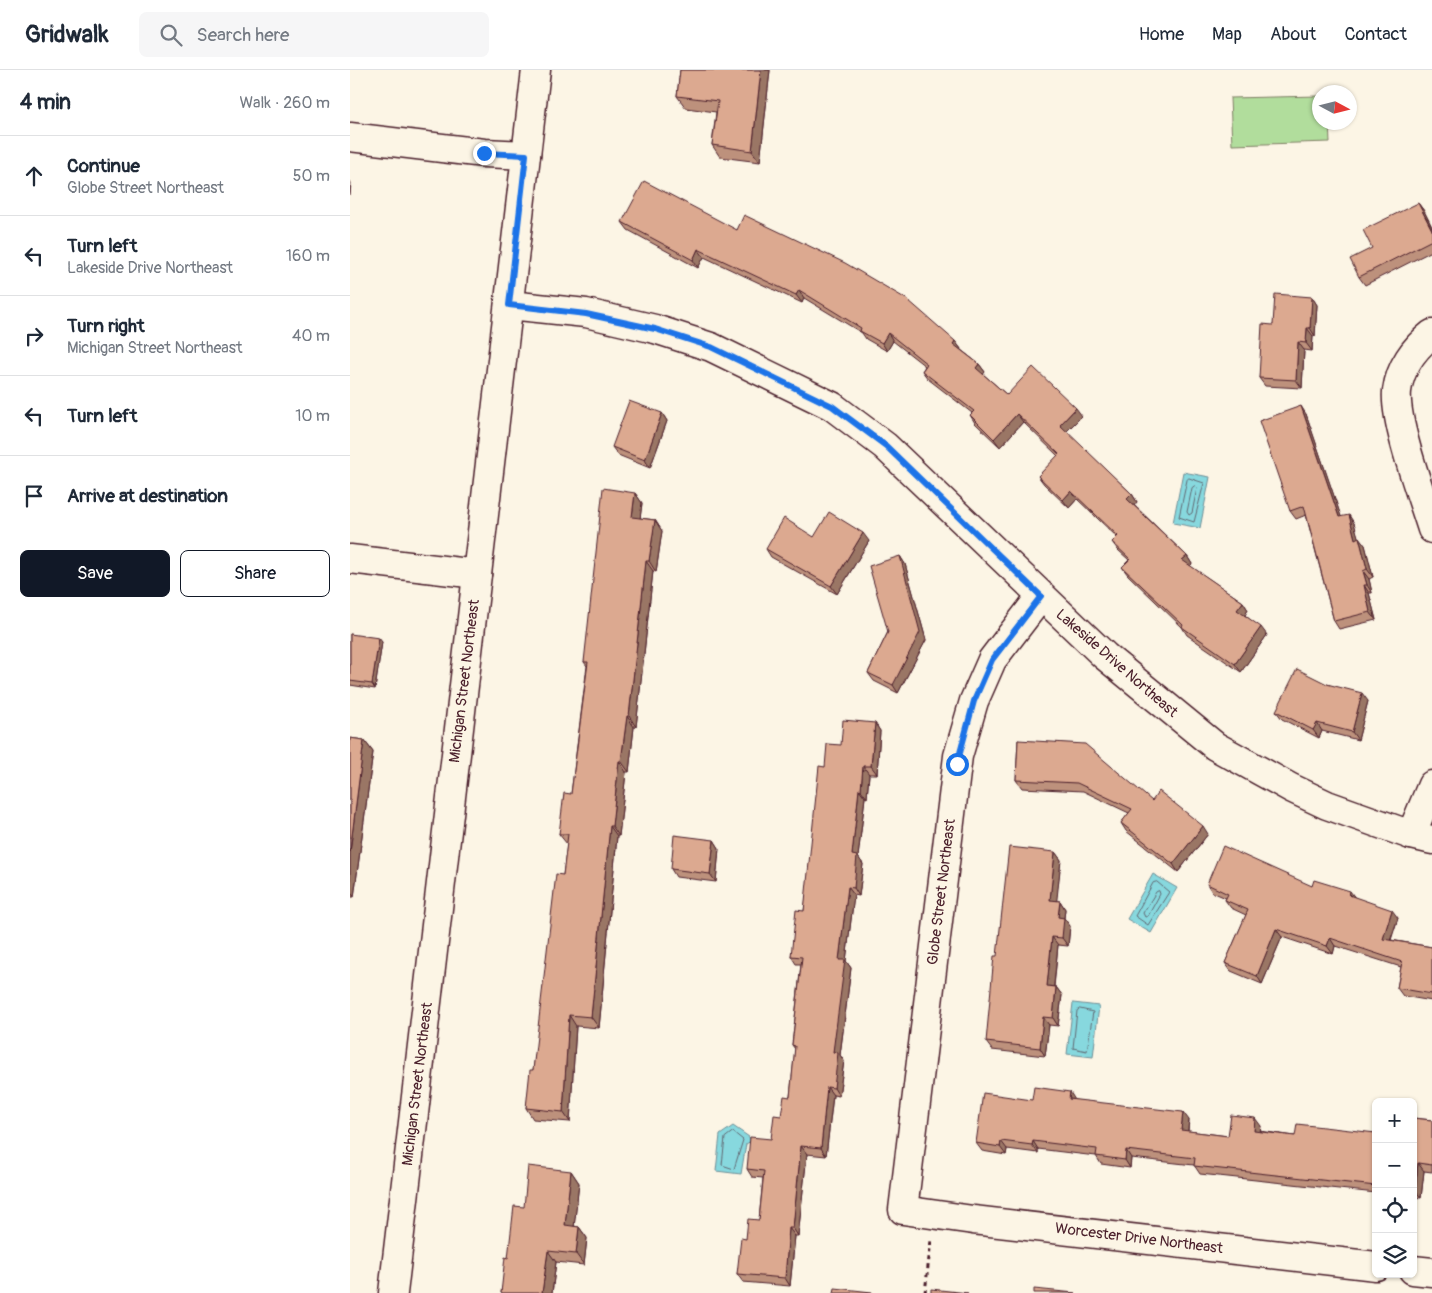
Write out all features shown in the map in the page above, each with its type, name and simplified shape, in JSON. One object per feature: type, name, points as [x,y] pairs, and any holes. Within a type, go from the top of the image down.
[{"type":"street","name":"Michigan Street Northeast","points":[[393,1293],[536,70]]},
{"type":"street","points":[[350,137],[484,153],[526,155]]},
{"type":"street","name":"Lakeside Drive Northeast","points":[[509,305],[586,314],[655,329],[711,347],[832,406],[886,446],[1105,656],[1215,746],[1327,805],[1422,838]]},
{"type":"street","points":[[1432,334],[1410,356],[1400,376],[1397,393],[1400,419],[1432,529]]},
{"type":"street","points":[[350,559],[477,574]]},
{"type":"street","name":"Globe Street Northeast","points":[[903,1210],[958,756],[974,701],[992,660],[1041,596]]},
{"type":"street","points":[[1422,838],[1432,785]]},
{"type":"street","name":"Worcester Drive Northeast","points":[[903,1210],[1372,1266]]},
{"type":"street","points":[[1417,1270],[1432,1272]]},
{"type":"path","points":[[925,1293],[934,1214]]},
{"type":"green space","points":[[1312,96],[1312,130],[1329,130],[1330,142],[1232,145],[1230,98]]},
{"type":"water","points":[[1183,472],[1210,477],[1200,528],[1173,523]]},
{"type":"water","points":[[1153,874],[1177,888],[1151,933],[1127,919]]},
{"type":"water","points":[[1073,1003],[1099,1006],[1093,1057],[1067,1054]]},
{"type":"water","points":[[733,1126],[749,1137],[751,1141],[746,1144],[741,1174],[716,1171],[720,1135]]},
{"type":"building","points":[[680,70],[761,70],[752,151],[712,145],[718,101],[677,96]]},
{"type":"building","points":[[644,181],[737,230],[744,215],[845,263],[908,300],[955,341],[953,344],[979,364],[976,368],[1007,395],[1033,367],[1076,408],[1060,425],[1132,494],[1127,499],[1187,556],[1182,560],[1243,602],[1237,610],[1261,627],[1235,664],[1182,627],[1183,625],[1122,567],[1130,559],[1112,542],[1118,536],[1071,491],[1063,500],[1038,476],[1059,454],[1017,414],[994,439],[970,415],[974,411],[922,371],[927,364],[888,333],[882,343],[860,331],[861,328],[799,290],[796,295],[698,249],[693,260],[622,222]]},
{"type":"building","points":[[1418,203],[1432,230],[1432,240],[1359,277],[1350,259],[1372,248],[1363,230]]},
{"type":"building","points":[[1275,294],[1312,297],[1310,328],[1307,328],[1306,343],[1298,342],[1296,380],[1259,378],[1262,324],[1273,325]]},
{"type":"building","points":[[629,401],[662,413],[645,460],[612,447]]},
{"type":"building","points":[[1301,406],[1339,517],[1349,515],[1355,539],[1359,537],[1367,569],[1363,571],[1367,585],[1364,585],[1370,612],[1334,621],[1304,506],[1290,511],[1259,421]]},
{"type":"building","points":[[603,488],[635,493],[632,517],[655,520],[649,561],[646,561],[629,716],[627,716],[621,761],[619,761],[612,826],[610,826],[591,1017],[569,1015],[563,1112],[526,1108],[530,1070],[533,1070],[556,874],[563,875],[568,834],[559,834],[564,793],[571,794],[588,662],[584,662]]},
{"type":"building","points":[[829,512],[863,533],[831,586],[766,549],[784,518],[814,537]]},
{"type":"building","points":[[900,556],[920,632],[893,685],[868,673],[888,632],[869,566]]},
{"type":"building","points":[[350,634],[379,638],[372,684],[350,681]]},
{"type":"building","points":[[1297,669],[1327,684],[1362,693],[1352,732],[1317,723],[1313,730],[1276,711]]},
{"type":"building","points":[[843,720],[875,723],[871,766],[863,766],[861,790],[859,789],[852,855],[857,856],[854,888],[848,887],[839,960],[845,960],[833,1052],[838,1053],[834,1088],[827,1087],[821,1148],[801,1146],[793,1228],[789,1228],[785,1278],[737,1274],[741,1238],[746,1239],[748,1219],[759,1220],[764,1171],[747,1169],[750,1137],[771,1139],[774,1115],[781,1116],[784,1096],[790,1097],[795,1046],[792,1045],[802,957],[791,956],[796,910],[804,911],[819,766],[825,767],[827,744],[841,745]]},
{"type":"building","points":[[350,738],[364,740],[350,852]]},
{"type":"building","points":[[1018,740],[1085,744],[1152,801],[1159,791],[1203,826],[1173,864],[1121,823],[1132,809],[1077,783],[1016,780]]},
{"type":"building","points":[[674,835],[714,840],[710,874],[671,869]]},
{"type":"building","points":[[1223,846],[1312,886],[1314,880],[1350,891],[1349,895],[1392,910],[1383,939],[1432,947],[1432,994],[1397,988],[1402,962],[1330,938],[1327,946],[1276,929],[1257,976],[1225,963],[1248,910],[1225,900],[1228,894],[1207,884]]},
{"type":"building","points":[[1009,847],[1055,852],[1050,900],[1060,901],[1058,917],[1064,918],[1062,938],[1052,937],[1047,986],[1056,987],[1053,1018],[1043,1017],[1040,1048],[986,1042],[994,956],[997,956]]},
{"type":"building","points":[[1034,1087],[1070,1092],[1069,1099],[1183,1112],[1181,1130],[1228,1136],[1231,1115],[1255,1118],[1254,1131],[1295,1136],[1297,1124],[1372,1133],[1372,1186],[1194,1166],[1195,1158],[1126,1150],[1125,1160],[1096,1156],[1097,1149],[1033,1141],[1032,1145],[1001,1141],[1000,1147],[976,1143],[983,1093],[1032,1100]]},
{"type":"building","points":[[1417,1118],[1432,1120],[1432,1165],[1418,1163],[1417,1172]]},
{"type":"building","points":[[528,1166],[571,1171],[565,1225],[579,1227],[576,1254],[548,1251],[542,1293],[501,1293],[505,1257],[508,1258],[514,1206],[524,1207]]},
{"type":"building","points":[[835,1288],[872,1292],[872,1293],[834,1293]]},
{"type":"building","points":[[931,1289],[968,1293],[931,1293]]},
{"type":"building","points":[[1034,1289],[1075,1293],[1034,1293]]},
{"type":"route","points":[[484,153],[526,155],[509,305],[586,314],[655,329],[711,347],[832,406],[886,446],[1041,596],[992,660],[974,701],[957,764]]}]
